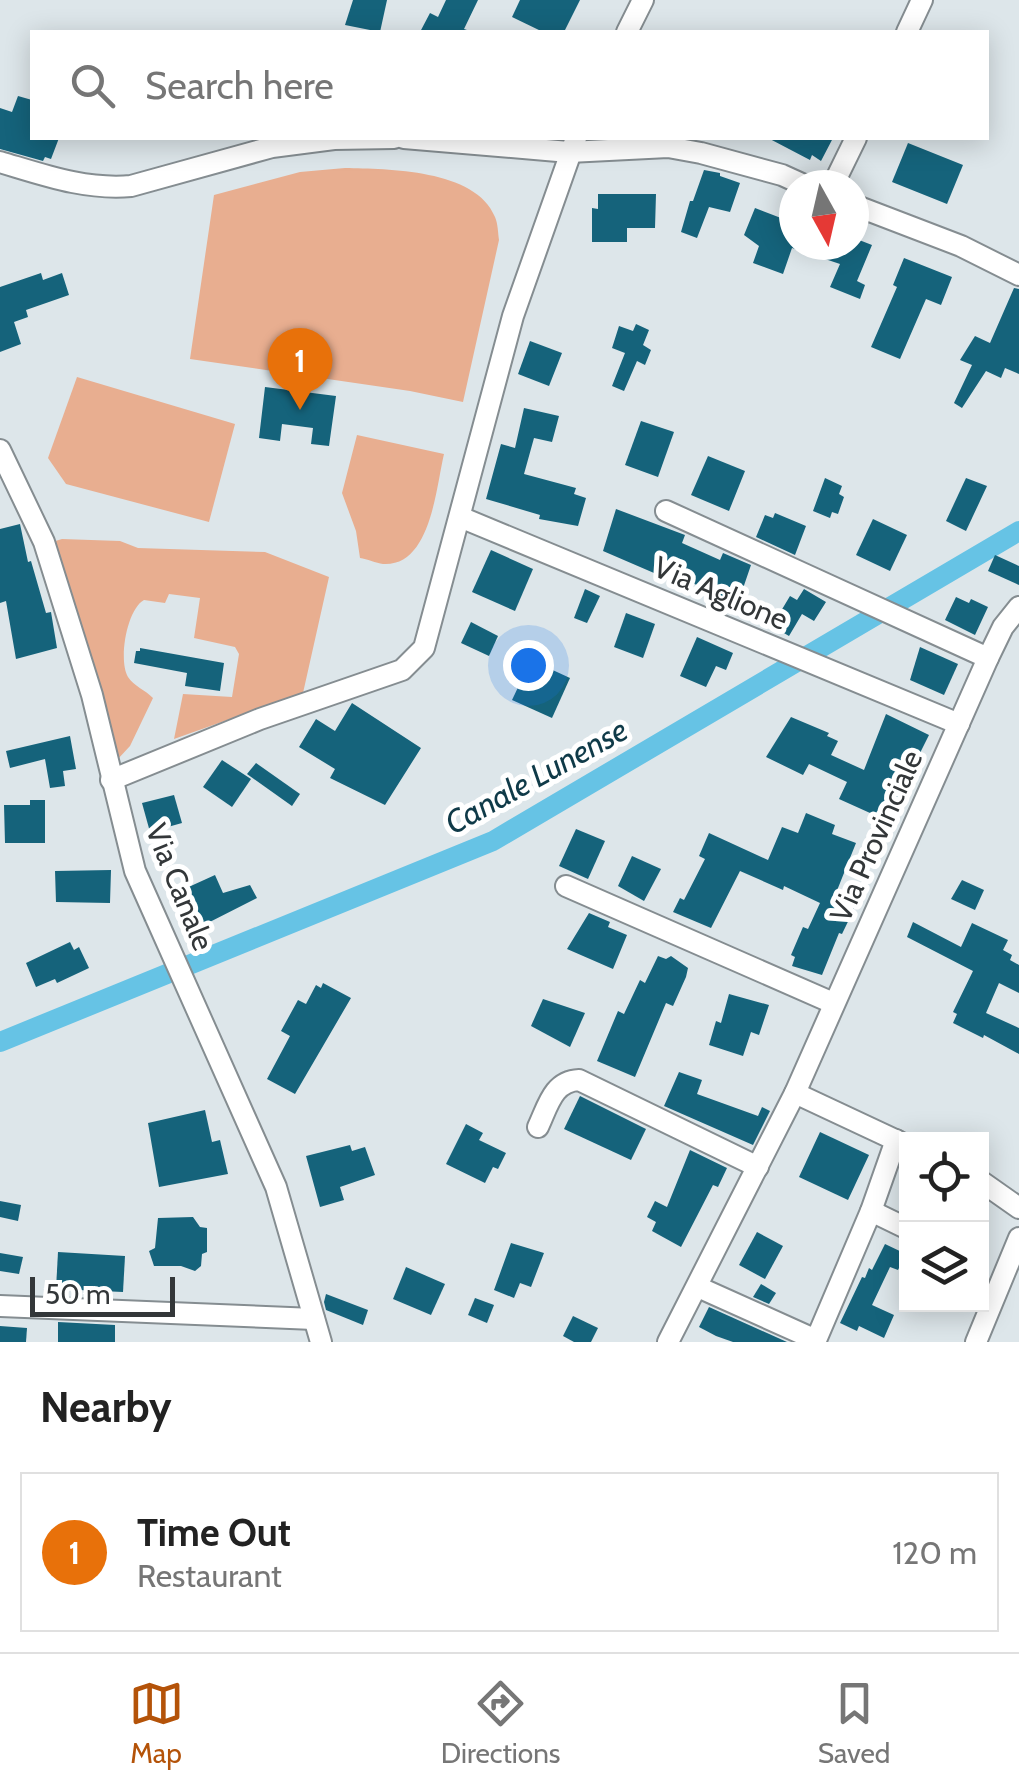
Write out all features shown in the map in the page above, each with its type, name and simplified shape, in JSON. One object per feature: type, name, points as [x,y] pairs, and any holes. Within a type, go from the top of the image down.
[{"type":"street","points":[[628,30],[643,0]]},
{"type":"street","points":[[907,30],[922,0]]},
{"type":"street","points":[[0,162],[85,186],[108,188],[146,182],[272,147],[320,140]]},
{"type":"street","points":[[452,140],[668,147],[718,157],[779,177]]},
{"type":"street","points":[[841,170],[855,140]]},
{"type":"street","points":[[111,780],[260,718],[385,677],[414,661],[424,648],[513,316],[572,145]]},
{"type":"street","points":[[869,211],[962,246],[1019,275]]},
{"type":"street","name":"Via Canale","points":[[0,450],[44,542],[92,695],[134,871],[276,1186],[321,1342]]},
{"type":"street","points":[[666,510],[988,658]]},
{"type":"street","name":"Via Aglione","points":[[460,517],[958,724]]},
{"type":"street","name":"Via Provinciale","points":[[668,1342],[795,1093],[988,658],[1003,627],[1019,608]]},
{"type":"street","points":[[566,886],[833,1003]]},
{"type":"street","points":[[538,1128],[557,1087],[565,1080],[578,1080],[758,1167]]},
{"type":"street","points":[[795,1093],[899,1142]]},
{"type":"street","points":[[698,1287],[818,1341],[899,1150]]},
{"type":"street","points":[[989,1187],[1019,1208]]},
{"type":"street","points":[[871,1211],[899,1225]]},
{"type":"street","points":[[976,1342],[1019,1238]]},
{"type":"street","points":[[0,1306],[314,1319]]},
{"type":"shaded area","points":[[345,168],[406,171],[450,181],[485,201],[495,217],[499,240],[463,402],[190,359],[214,195],[300,172]]},
{"type":"shaded area","points":[[77,377],[235,424],[209,522],[66,484],[48,458]]},
{"type":"shaded area","points":[[357,435],[444,454],[434,504],[421,539],[412,553],[399,561],[383,564],[360,558],[356,531],[342,493]]},
{"type":"shaded area","points":[[120,541],[138,548],[265,552],[329,577],[303,693],[174,739],[183,694],[232,697],[239,654],[235,647],[194,638],[200,598],[169,594],[165,603],[144,600],[129,624],[124,659],[128,677],[153,698],[130,746],[117,760],[52,542]]},
{"type":"building","points":[[353,0],[387,0],[380,30],[345,25]]},
{"type":"building","points":[[446,0],[478,0],[464,29],[467,30],[421,30],[430,13],[438,17]]},
{"type":"building","points":[[520,0],[580,0],[565,30],[539,30],[512,17]]},
{"type":"building","points":[[18,96],[30,99],[30,140],[58,140],[51,159],[45,157],[43,161],[0,149],[0,108],[12,112]]},
{"type":"building","points":[[772,140],[832,140],[821,161],[812,155],[810,160]]},
{"type":"building","points":[[908,143],[963,165],[947,204],[892,182]]},
{"type":"building","points":[[704,170],[740,183],[730,212],[709,207],[697,238],[681,232]]},
{"type":"building","points":[[598,194],[656,194],[655,228],[627,228],[627,242],[592,242],[592,208],[598,209]]},
{"type":"building","points":[[755,208],[779,217],[779,260],[788,260],[783,274],[753,263],[759,246],[744,235]]},
{"type":"building","points":[[904,258],[952,277],[941,305],[926,299],[900,359],[871,347],[897,287],[893,285]]},
{"type":"building","points":[[828,260],[866,260],[857,281],[865,285],[860,299],[830,287],[840,264]]},
{"type":"building","points":[[41,273],[43,280],[62,273],[69,295],[26,310],[28,317],[14,322],[21,344],[0,352],[0,287]]},
{"type":"building","points":[[1014,288],[1019,289],[1019,374],[1005,368],[1001,378],[986,371],[962,408],[954,403],[972,365],[960,360],[975,336],[990,343]]},
{"type":"building","points":[[636,324],[649,330],[643,345],[651,350],[645,365],[637,361],[624,391],[612,386],[625,353],[612,348],[619,326],[633,331]]},
{"type":"building","points":[[530,341],[562,353],[549,386],[518,374]]},
{"type":"building","points":[[265,387],[336,396],[329,446],[311,444],[313,428],[282,424],[280,441],[259,438]]},
{"type":"building","points":[[524,408],[559,416],[552,442],[534,438],[524,474],[576,488],[574,494],[586,498],[578,526],[539,519],[540,515],[486,499],[501,444],[515,448]]},
{"type":"building","points":[[641,421],[674,432],[658,477],[625,465]]},
{"type":"building","points":[[708,456],[745,471],[729,511],[691,495]]},
{"type":"building","points":[[825,478],[842,486],[839,494],[844,497],[838,514],[832,512],[830,518],[813,511]]},
{"type":"building","points":[[966,478],[987,486],[966,531],[946,521]]},
{"type":"building","points":[[616,509],[685,535],[682,543],[720,560],[723,553],[751,565],[738,603],[708,596],[710,590],[671,575],[670,578],[654,573],[603,551]]},
{"type":"building","points":[[775,513],[806,526],[795,555],[756,537],[765,515],[773,518]]},
{"type":"building","points":[[873,519],[907,535],[890,571],[856,555]]},
{"type":"building","points":[[20,524],[28,562],[31,561],[46,613],[51,612],[57,648],[16,659],[6,601],[0,603],[0,529]]},
{"type":"building","points":[[491,550],[533,569],[515,611],[472,592]]},
{"type":"building","points":[[995,555],[1019,566],[1019,585],[988,571]]},
{"type":"building","points":[[585,589],[600,596],[587,623],[574,618]]},
{"type":"building","points":[[804,589],[826,602],[814,621],[802,614],[789,636],[772,626],[790,596],[797,600]]},
{"type":"building","points":[[956,597],[988,607],[975,635],[945,620]]},
{"type":"building","points":[[626,613],[655,624],[643,658],[614,647]]},
{"type":"building","points":[[471,622],[498,636],[489,656],[461,643]]},
{"type":"building","points":[[697,637],[733,653],[726,670],[716,666],[706,687],[680,676]]},
{"type":"building","points":[[920,647],[958,664],[944,695],[910,680]]},
{"type":"building","points":[[140,648],[224,663],[220,691],[185,686],[187,673],[134,663]]},
{"type":"building","points":[[531,660],[570,678],[552,718],[512,700]]},
{"type":"building","points":[[352,703],[421,748],[385,805],[330,778],[335,769],[299,747],[316,719],[335,731]]},
{"type":"building","points":[[886,714],[929,735],[890,822],[839,799],[847,782],[809,764],[803,775],[766,757],[791,717],[829,733],[827,736],[838,741],[831,755],[864,770]]},
{"type":"building","points":[[70,736],[76,769],[63,771],[65,786],[50,788],[45,759],[10,768],[6,751]]},
{"type":"building","points":[[222,760],[251,779],[232,807],[203,787]]},
{"type":"building","points":[[256,763],[300,794],[292,806],[247,774]]},
{"type":"building","points":[[174,795],[182,823],[150,832],[142,803]]},
{"type":"building","points":[[30,800],[45,800],[45,843],[5,843],[4,805],[30,805]]},
{"type":"building","points":[[806,813],[835,825],[832,834],[856,843],[836,893],[857,903],[842,934],[839,933],[822,975],[792,966],[795,957],[791,955],[803,927],[808,929],[820,903],[784,886],[783,890],[740,871],[711,928],[673,912],[680,898],[684,900],[705,859],[699,856],[709,833],[768,860],[782,827],[798,833]]},
{"type":"building","points":[[576,829],[605,841],[588,879],[559,866]]},
{"type":"building","points":[[632,856],[661,869],[644,901],[618,886]]},
{"type":"building","points":[[111,870],[110,903],[56,902],[55,871]]},
{"type":"building","points":[[215,875],[223,893],[250,885],[257,898],[194,930],[182,890]]},
{"type":"building","points":[[962,880],[984,890],[975,910],[951,899]]},
{"type":"building","points":[[589,913],[627,935],[613,969],[567,949]]},
{"type":"building","points":[[913,922],[961,947],[972,923],[1008,940],[1003,950],[1019,965],[1019,993],[999,983],[986,1013],[1019,1028],[1019,1054],[953,1023],[957,1014],[953,1012],[973,971],[907,937]]},
{"type":"building","points":[[70,942],[74,950],[79,947],[89,968],[57,983],[55,979],[36,987],[26,963]]},
{"type":"building","points":[[658,956],[671,956],[688,968],[673,1006],[666,1003],[635,1077],[597,1061],[618,1011],[624,1014],[640,980],[645,983]]},
{"type":"building","points":[[323,983],[351,998],[295,1094],[267,1079],[290,1036],[281,1031],[298,1000],[306,1004],[316,985],[321,988]]},
{"type":"building","points":[[729,994],[769,1005],[759,1035],[751,1032],[743,1056],[709,1045],[716,1021],[721,1023]]},
{"type":"building","points":[[543,999],[585,1013],[570,1047],[531,1026]]},
{"type":"building","points":[[679,1072],[702,1080],[697,1094],[758,1116],[762,1107],[770,1111],[753,1145],[664,1106]]},
{"type":"building","points":[[580,1096],[646,1129],[631,1160],[564,1129]]},
{"type":"building","points":[[205,1110],[212,1142],[220,1140],[228,1174],[159,1187],[148,1123]]},
{"type":"building","points":[[466,1124],[483,1133],[479,1140],[506,1153],[485,1183],[446,1164]]},
{"type":"building","points":[[820,1132],[869,1155],[848,1200],[799,1177]]},
{"type":"building","points":[[350,1145],[352,1151],[365,1147],[375,1175],[340,1187],[344,1200],[320,1207],[306,1156]]},
{"type":"building","points":[[690,1150],[727,1168],[718,1187],[713,1185],[681,1247],[652,1231],[656,1222],[647,1217],[655,1201],[667,1207]]},
{"type":"building","points":[[0,1201],[21,1205],[18,1221],[0,1217]]},
{"type":"building","points":[[193,1217],[200,1227],[207,1228],[207,1252],[202,1254],[201,1266],[195,1271],[181,1266],[154,1266],[149,1251],[155,1248],[158,1218]]},
{"type":"building","points":[[757,1232],[783,1246],[765,1279],[739,1265]]},
{"type":"building","points":[[511,1243],[544,1253],[531,1287],[520,1283],[514,1298],[494,1290]]},
{"type":"building","points":[[885,1244],[899,1251],[899,1268],[890,1267],[872,1305],[894,1315],[884,1338],[859,1326],[857,1331],[840,1323],[862,1277],[869,1268],[872,1270]]},
{"type":"building","points":[[58,1252],[125,1256],[123,1292],[56,1289]]},
{"type":"building","points":[[0,1253],[23,1257],[19,1274],[0,1271]]},
{"type":"building","points":[[406,1267],[445,1284],[431,1315],[393,1299]]},
{"type":"building","points":[[761,1284],[776,1293],[769,1304],[753,1297]]},
{"type":"building","points":[[326,1294],[368,1310],[363,1325],[326,1310]]},
{"type":"building","points":[[475,1298],[494,1305],[487,1323],[468,1315]]},
{"type":"building","points":[[709,1307],[787,1342],[733,1342],[716,1336],[699,1327]]},
{"type":"building","points":[[573,1316],[598,1328],[591,1342],[574,1342],[563,1336]]},
{"type":"building","points":[[58,1322],[115,1325],[115,1342],[58,1342]]},
{"type":"building","points":[[0,1326],[27,1328],[26,1342],[0,1342]]},
{"type":"waterway","name":"Canale Lunense","points":[[0,1042],[493,841],[1019,531]]},
{"type":"place","name":"Time Out","points":[[300,410]]}]
